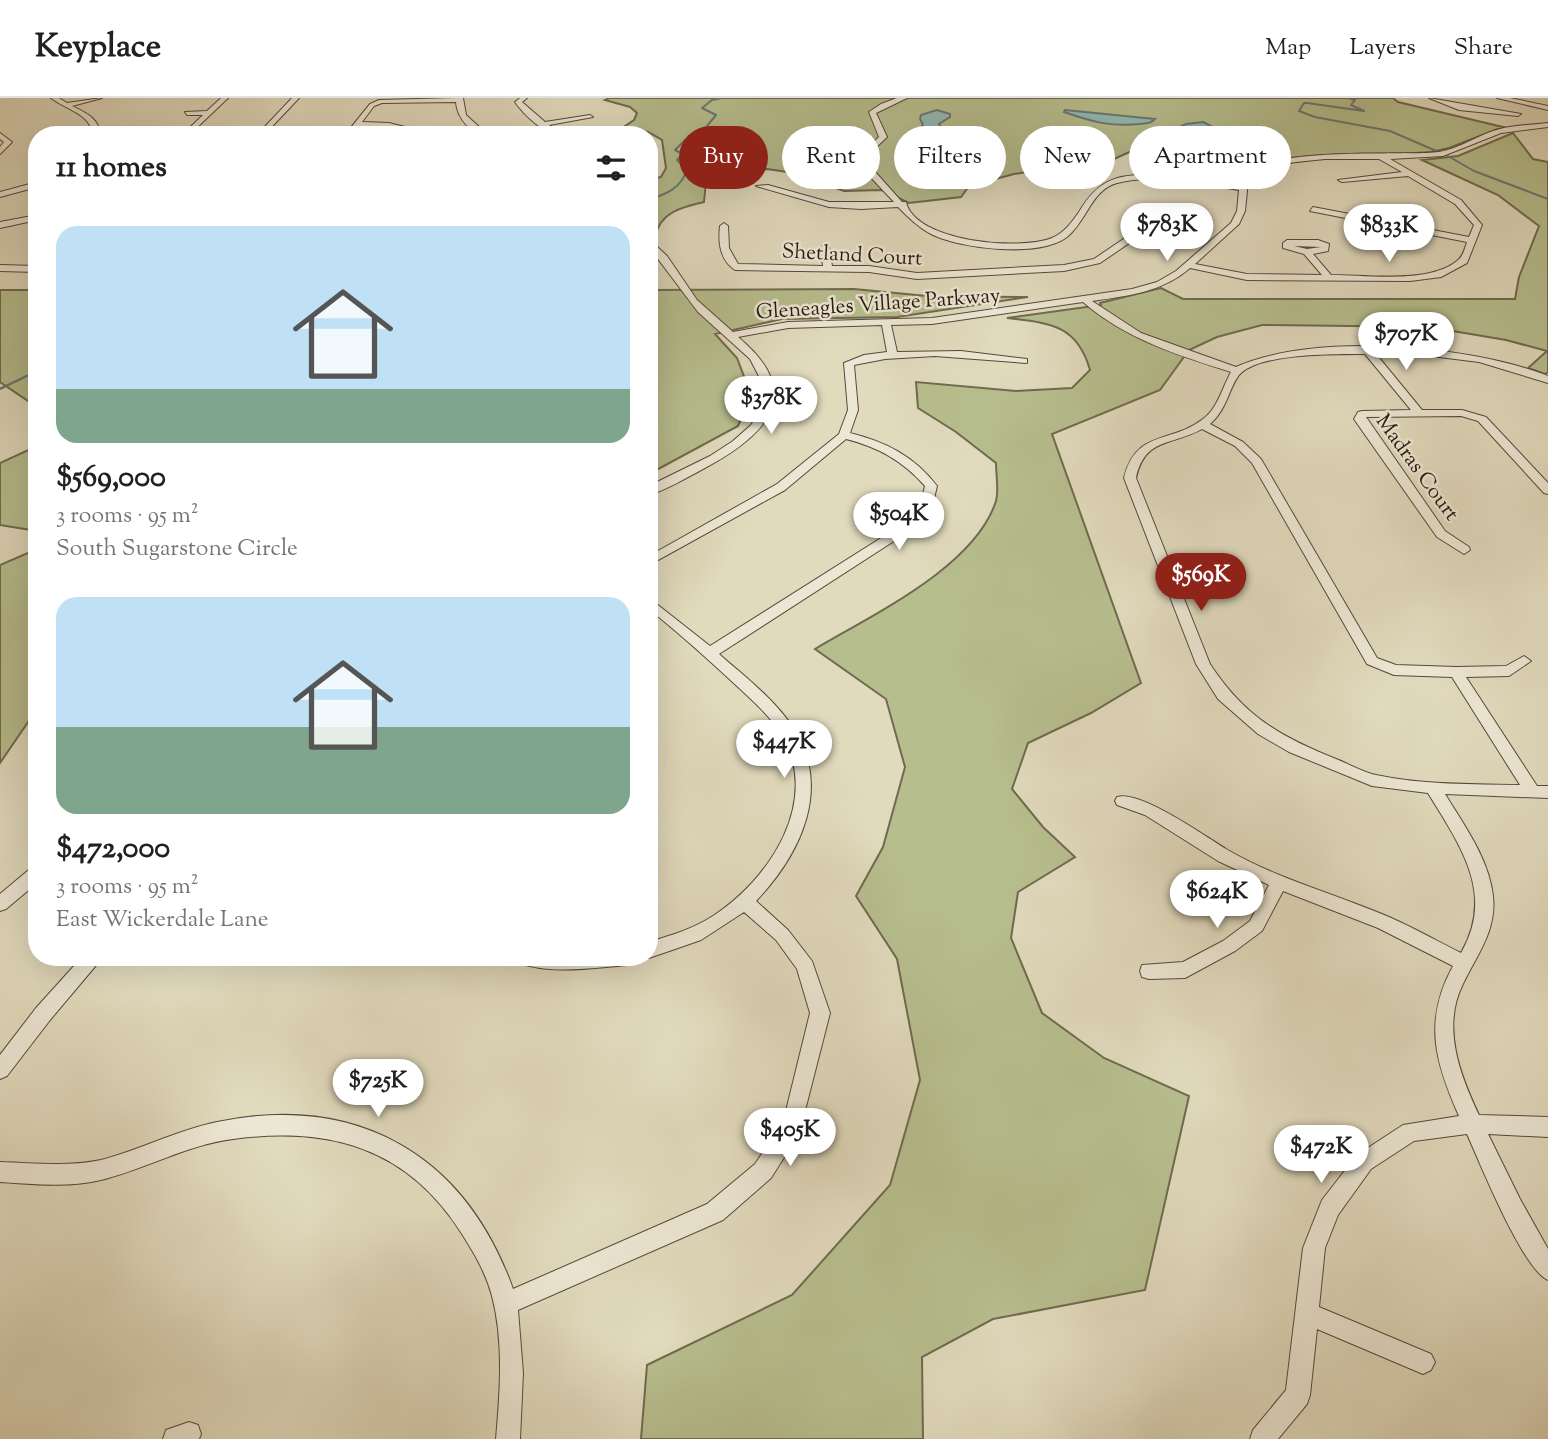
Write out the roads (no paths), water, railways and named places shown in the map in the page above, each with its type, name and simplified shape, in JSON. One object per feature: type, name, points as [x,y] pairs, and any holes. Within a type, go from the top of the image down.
[{"type":"street","points":[[54,98],[91,119],[95,126]]},
{"type":"street","points":[[66,105],[99,98]]},
{"type":"street","points":[[195,126],[225,98]]},
{"type":"street","points":[[269,126],[296,98]]},
{"type":"street","points":[[524,98],[518,102],[524,110],[547,126]]},
{"type":"street","points":[[904,98],[883,105],[873,112],[872,118],[883,137],[867,151],[863,161],[920,223],[936,233],[962,242],[1002,246],[1033,245],[1058,239],[1078,220],[1091,195],[1100,187],[1114,181],[1129,179]]},
{"type":"street","points":[[1432,98],[1467,108],[1518,114]]},
{"type":"street","points":[[1467,108],[1479,98]]},
{"type":"street","points":[[1500,98],[1548,108]]},
{"type":"street","points":[[356,124],[372,105],[381,101],[460,99],[458,105],[463,117],[474,126]]},
{"type":"street","points":[[187,113],[209,113]]},
{"type":"street","points":[[544,124],[590,117]]},
{"type":"street","points":[[356,124],[394,126]]},
{"type":"street","points":[[1291,161],[1325,157],[1443,154],[1500,131],[1548,125]]},
{"type":"street","points":[[1535,126],[1548,132]]},
{"type":"street","points":[[0,135],[8,142],[0,152]]},
{"type":"street","points":[[1189,265],[1247,277],[1410,278],[1441,274],[1464,261],[1478,225],[1458,202],[1381,157]]},
{"type":"street","points":[[1342,180],[1406,174]]},
{"type":"street","points":[[0,195],[28,187]]},
{"type":"street","points":[[768,187],[840,205],[903,204]]},
{"type":"street","name":"Gleneagles Village Parkway","points":[[728,336],[788,325],[953,319],[1086,300],[1149,287],[1170,279],[1235,224],[1241,211],[1242,189]]},
{"type":"street","points":[[1313,209],[1472,240]]},
{"type":"street","name":"Shetland Court","points":[[724,226],[722,244],[726,256],[735,267],[869,269],[917,276],[1064,268],[1097,261],[1163,216],[1161,211]]},
{"type":"street","points":[[0,225],[28,219]]},
{"type":"street","points":[[1056,230],[1067,233]]},
{"type":"street","points":[[1002,246],[1011,271]]},
{"type":"street","points":[[825,247],[828,268]]},
{"type":"street","points":[[1307,252],[1330,279]]},
{"type":"street","points":[[658,257],[693,301],[728,336],[753,355],[769,386],[765,415],[750,434],[658,486]]},
{"type":"street","points":[[0,268],[28,269]]},
{"type":"street","points":[[1086,300],[1105,318],[1138,337],[1237,371],[1282,355],[1368,351],[1457,355],[1509,366],[1548,380]]},
{"type":"street","points":[[886,323],[893,355]]},
{"type":"street","points":[[1368,351],[1419,413],[1462,413],[1482,419],[1548,490]]},
{"type":"street","points":[[658,556],[781,486],[844,435],[853,410],[849,363],[863,357],[893,355],[1003,356],[1023,361]]},
{"type":"street","points":[[1237,371],[1216,414],[1203,425],[1152,444],[1135,459],[1130,478],[1188,628],[1212,680],[1239,710],[1263,730],[1294,748],[1372,780],[1433,788],[1541,792]]},
{"type":"street","name":"Madras Court","points":[[1419,413],[1362,414],[1359,419],[1441,534],[1464,550]]},
{"type":"street","points":[[1203,425],[1239,444],[1257,461],[1372,661],[1394,670],[1456,672],[1509,671],[1524,661]]},
{"type":"street","points":[[710,653],[904,528],[925,511],[931,486],[914,465],[878,442],[844,435]]},
{"type":"street","points":[[658,610],[771,710],[791,738],[802,768],[803,798],[800,821],[779,864],[745,902],[695,934],[658,947]]},
{"type":"street","points":[[1456,672],[1541,792]]},
{"type":"street","points":[[1433,788],[1474,858],[1486,895],[1480,933],[1453,984],[1444,1015],[1445,1048],[1452,1078],[1507,1200],[1548,1269]]},
{"type":"street","points":[[1123,801],[1151,811],[1224,856],[1279,882],[1384,923],[1464,964]]},
{"type":"street","points":[[0,904],[28,881]]},
{"type":"street","points":[[1149,971],[1185,970],[1229,946],[1256,926],[1279,882]]},
{"type":"street","points":[[506,1304],[715,1212],[763,1171],[792,1126],[820,1013],[805,966],[782,935],[745,902]]},
{"type":"street","points":[[0,1070],[43,1014],[86,966]]},
{"type":"street","points":[[1262,1439],[1298,1395],[1314,1248],[1330,1208],[1364,1162],[1410,1132],[1473,1124],[1548,1126]]},
{"type":"street","points":[[0,1172],[67,1174],[100,1170],[193,1138],[238,1128],[299,1125],[339,1129],[379,1142],[409,1157],[435,1178],[457,1203],[491,1261],[506,1304],[511,1349],[512,1396],[508,1439]]},
{"type":"street","points":[[1306,1313],[1423,1362]]},
{"type":"water","points":[[937,110],[950,114],[950,117],[939,124],[940,126],[922,126],[921,115]]},
{"type":"water","points":[[1064,112],[1155,119],[1152,122],[1129,125],[1110,124],[1084,119]]},
{"type":"water","points":[[1203,122],[1211,126],[1182,126]]},
{"type":"waterway","points":[[658,196],[677,186],[685,176],[687,169],[677,160],[683,154],[675,150],[685,140],[710,131],[707,126],[716,115],[702,108],[712,100],[722,98]]},
{"type":"waterway","points":[[1348,98],[1355,100],[1351,105],[1364,111],[1307,103],[1304,103],[1299,111],[1315,117],[1390,131],[1441,153]]},
{"type":"waterway","points":[[1448,156],[1474,171],[1548,199]]},
{"type":"waterway","points":[[0,389],[28,375]]}]
